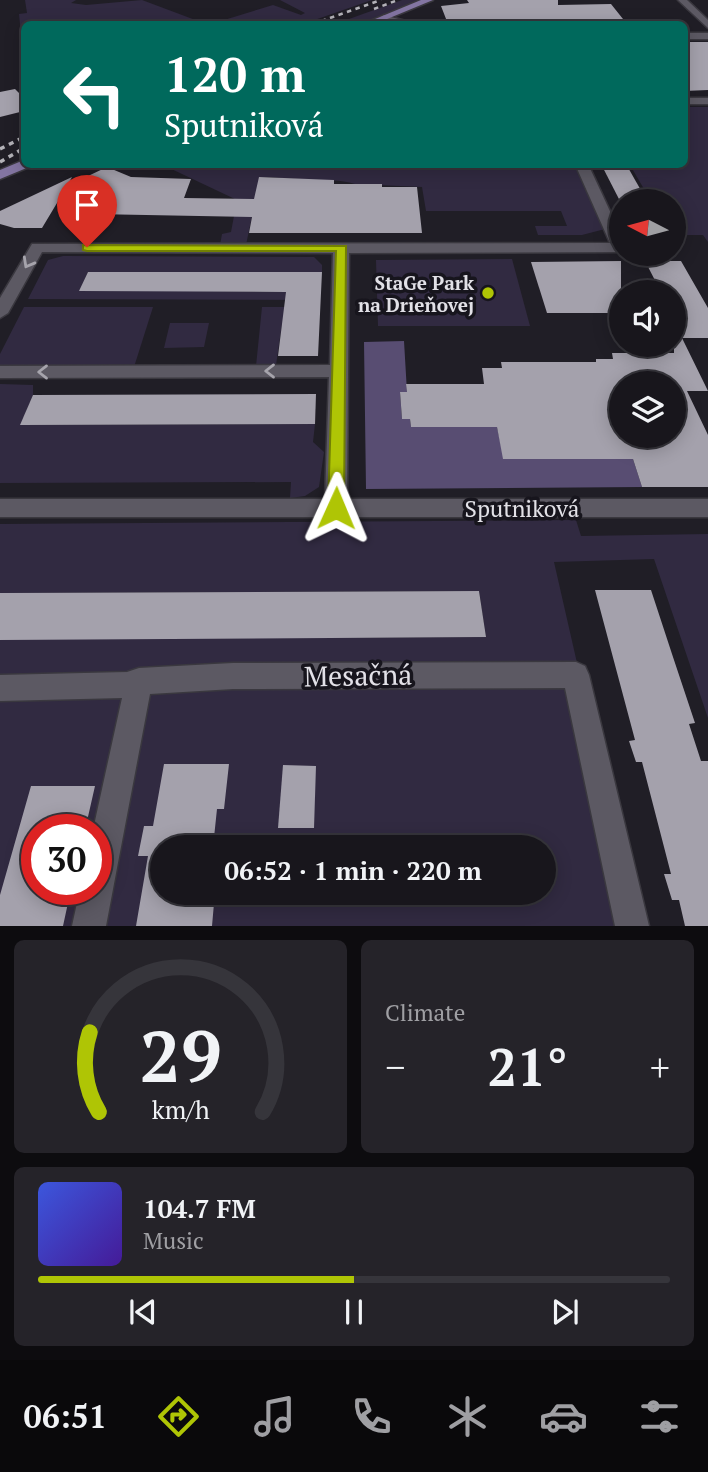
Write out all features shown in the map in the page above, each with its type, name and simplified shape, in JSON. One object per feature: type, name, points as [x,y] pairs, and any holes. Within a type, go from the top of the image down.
[{"type":"main road","points":[[376,21],[429,0]]},
{"type":"main road","points":[[0,175],[21,165]]},
{"type":"street","points":[[682,0],[704,17],[708,25]]},
{"type":"street","points":[[384,18],[395,21]]},
{"type":"street","points":[[688,36],[708,36]]},
{"type":"street","points":[[688,101],[708,101]]},
{"type":"street","points":[[583,168],[609,224]]},
{"type":"street","points":[[0,313],[37,247],[609,248]]},
{"type":"street","points":[[336,508],[341,248]]},
{"type":"street","points":[[0,372],[338,371]]},
{"type":"street","name":"Sputniková","points":[[0,509],[708,508]]},
{"type":"street","name":"Mesačná","points":[[0,688],[127,685],[139,681],[233,676],[576,675],[632,926]]},
{"type":"street","points":[[89,926],[139,681]]},
{"type":"shaded area","points":[[25,0],[76,0],[71,3],[86,5],[142,0],[198,21],[21,21],[21,34],[19,14],[27,13]]},
{"type":"shaded area","points":[[280,0],[372,0],[312,21],[221,21],[273,5],[301,15],[305,13]]},
{"type":"shaded area","points":[[402,0],[423,0],[369,21],[343,21]]},
{"type":"shaded area","points":[[688,107],[708,107],[708,242],[703,235],[686,235],[686,189],[644,189],[632,168],[688,168]]},
{"type":"shaded area","points":[[169,168],[579,168],[605,229],[582,235],[538,235],[535,226],[567,226],[561,211],[426,211],[422,187],[260,177],[246,245],[220,245],[222,234],[231,232],[237,200]]},
{"type":"shaded area","points":[[63,256],[314,257],[322,265],[322,272],[88,272],[80,290],[320,292],[320,300],[28,299],[48,260]]},
{"type":"shaded area","points":[[512,259],[530,326],[378,326],[376,260]]},
{"type":"shaded area","points":[[24,307],[153,307],[134,367],[0,367],[0,354]]},
{"type":"shaded area","points":[[262,307],[293,307],[291,324],[282,324],[276,365],[256,366]]},
{"type":"shaded area","points":[[170,323],[209,323],[204,347],[164,348]]},
{"type":"shaded area","points":[[404,341],[407,392],[400,392],[402,419],[410,419],[411,427],[497,427],[504,459],[633,459],[642,487],[366,489],[364,342]]},
{"type":"shaded area","points":[[0,384],[33,385],[33,395],[21,425],[315,424],[313,442],[324,452],[319,487],[305,496],[290,498],[291,482],[0,483]]},
{"type":"shaded area","points":[[576,520],[581,536],[708,534],[708,718],[654,559],[554,562],[637,926],[0,926],[0,639],[486,637],[479,591],[0,593],[0,524]]},
{"type":"building","points":[[467,0],[558,0],[558,5],[611,4],[625,21],[447,21],[441,6],[469,3]]},
{"type":"building","points":[[688,42],[708,42],[708,90],[688,91]]},
{"type":"building","points":[[15,89],[21,95],[21,112],[0,117],[0,92]]},
{"type":"building","points":[[109,168],[131,177],[191,179],[184,198],[254,199],[259,177],[334,180],[334,184],[417,187],[422,233],[249,233],[252,217],[93,214],[60,198],[42,228],[14,228],[0,224],[0,211],[72,177],[67,186]]},
{"type":"building","points":[[603,168],[628,168],[640,189],[614,189]]},
{"type":"building","points":[[609,261],[609,266],[621,266],[621,280],[609,280],[609,313],[547,313],[531,262]]},
{"type":"building","points":[[648,266],[684,266],[708,308],[708,338],[686,338],[686,280],[655,280]]},
{"type":"building","points":[[88,272],[322,272],[318,356],[278,356],[286,292],[79,291]]},
{"type":"building","points":[[686,346],[708,391],[687,391],[708,435],[708,487],[642,487],[633,459],[503,459],[497,427],[411,427],[410,419],[402,419],[400,392],[407,392],[406,384],[484,384],[482,368],[502,368],[501,362],[596,362],[596,359],[686,357]]},
{"type":"building","points":[[316,394],[315,424],[20,425],[33,395]]},
{"type":"building","points":[[595,590],[651,590],[695,723],[689,724],[701,761],[708,761],[708,926],[685,926],[679,900],[672,900],[664,874],[671,874],[642,762],[636,762],[629,741],[635,740]]},
{"type":"building","points":[[479,591],[486,637],[0,640],[0,593]]},
{"type":"building","points":[[164,764],[229,764],[224,809],[217,809],[214,835],[150,835],[150,905],[214,905],[212,926],[136,926],[148,856],[138,856],[144,826],[153,826]]},
{"type":"building","points":[[283,765],[316,766],[314,828],[278,828]]},
{"type":"building","points":[[31,786],[95,786],[89,814],[23,814]]},
{"type":"building","points":[[21,821],[21,905],[68,905],[63,926],[0,926],[0,895]]},
{"type":"railway","points":[[322,21],[381,0]]},
{"type":"railway","points":[[374,9],[398,0]]},
{"type":"railway","points":[[0,149],[21,138]]},
{"type":"railway","points":[[0,162],[21,150]]},
{"type":"place","name":"StaGe Park na Drieňovej","points":[[488,293]]},
{"type":"route","points":[[87,247],[341,248],[336,508]]}]
